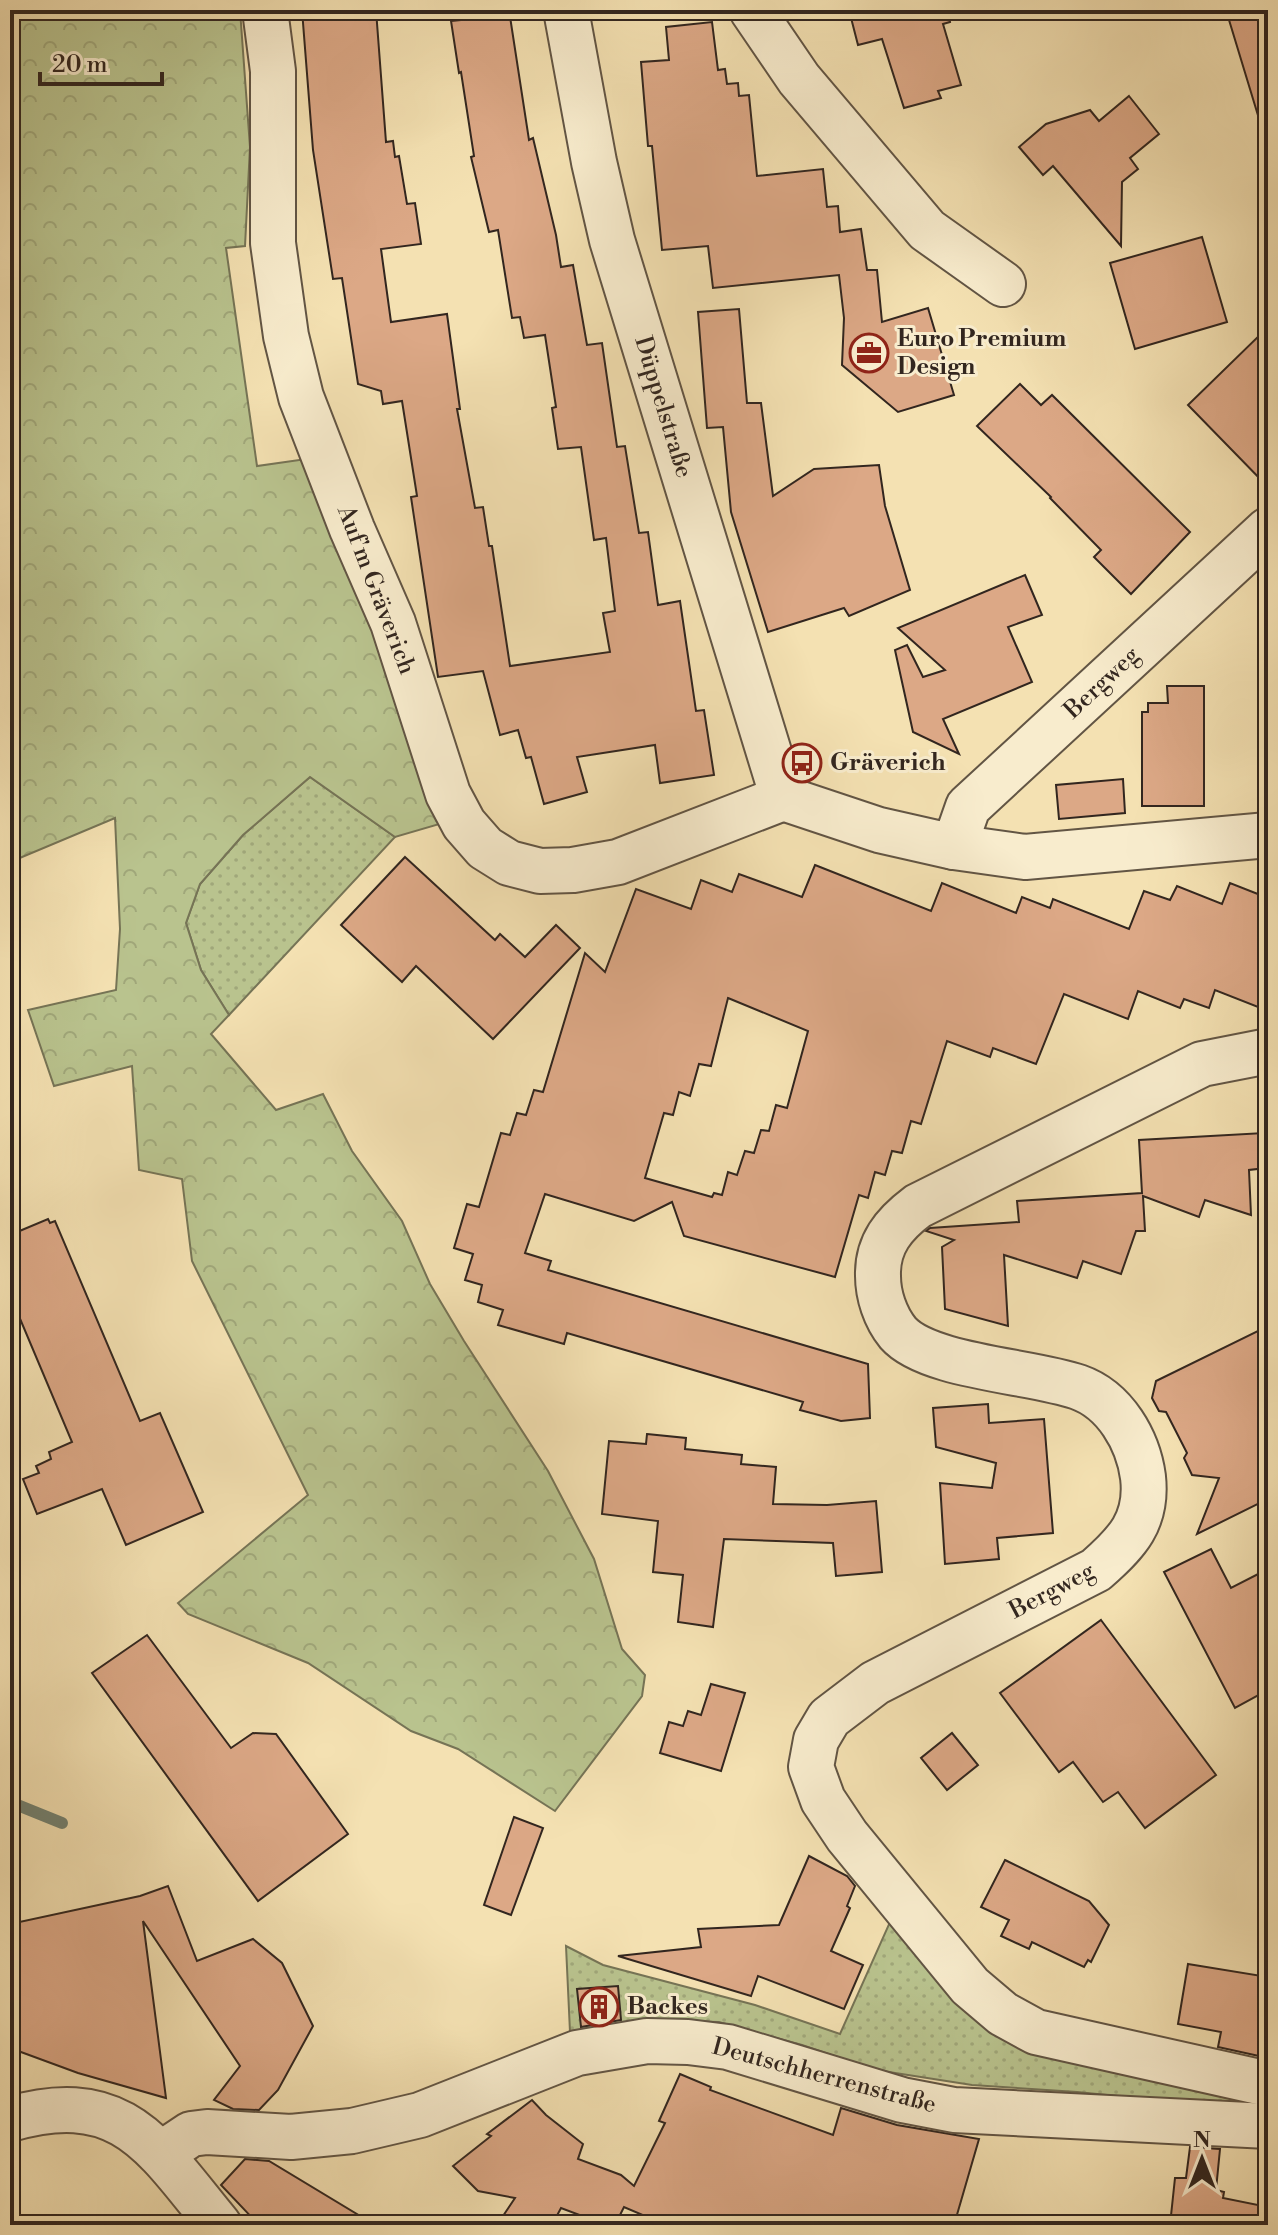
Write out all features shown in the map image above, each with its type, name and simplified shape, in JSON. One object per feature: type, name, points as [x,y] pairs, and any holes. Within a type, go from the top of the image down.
[{"type":"street","name":"Auf'm Gräverich","points":[[265,10],[273,71],[273,243],[286,336],[301,397],[352,529],[393,623],[448,794],[464,824],[485,848],[509,863],[540,871],[573,870],[618,862],[783,798]]},
{"type":"street","name":"Düppelstraße","points":[[566,10],[612,240],[783,798]]},
{"type":"street","points":[[752,10],[799,79],[927,230],[1003,284]]},
{"type":"street","name":"Bergweg","points":[[954,847],[968,807],[1268,530]]},
{"type":"street","points":[[783,798],[879,830],[954,847],[1025,857],[1268,835]]},
{"type":"street","name":"Bergweg","points":[[1268,1051],[1202,1064],[918,1206],[896,1223],[883,1245],[878,1269],[878,1293],[899,1334],[942,1356],[1080,1388],[1107,1405],[1129,1432],[1140,1455],[1145,1490],[1139,1517],[1126,1544],[1096,1570],[875,1683],[829,1718],[816,1740],[811,1767],[823,1800],[847,1836],[970,1986],[1003,2014],[1047,2035],[1268,2084]]},
{"type":"street","name":"Deutschherrenstraße","points":[[161,2154],[191,2134],[207,2132],[291,2137],[352,2131],[420,2115],[577,2053],[647,2041],[728,2047],[902,2100],[954,2110],[1268,2126]]},
{"type":"street","points":[[10,2085],[63,2097],[88,2113]]},
{"type":"street","points":[[10,2119],[50,2111],[88,2113],[103,2115],[133,2128],[161,2154],[219,2225]]},
{"type":"green space","points":[[10,10],[240,10],[250,147],[245,246],[226,248],[257,466],[313,458],[374,626],[412,751],[443,823],[395,837],[310,777],[243,835],[200,884],[186,923],[201,970],[229,1015],[211,1034],[276,1110],[323,1094],[352,1151],[402,1221],[430,1284],[464,1341],[548,1471],[594,1559],[622,1649],[645,1675],[642,1696],[555,1811],[458,1749],[411,1731],[308,1663],[188,1614],[178,1603],[308,1495],[192,1261],[182,1179],[139,1170],[132,1066],[54,1086],[28,1010],[116,990],[120,929],[115,818],[15,860],[10,777]]},
{"type":"green space","points":[[310,777],[395,837],[229,1015],[201,970],[186,923],[200,884],[243,835]]},
{"type":"green space","points":[[890,1922],[958,2003],[1268,2099],[1268,2111],[972,2085],[876,2070],[719,2022],[669,2021],[570,2032],[566,1946],[603,1965],[755,2005],[840,2034]]},
{"type":"building","points":[[302,10],[376,10],[386,142],[393,141],[395,157],[399,156],[407,204],[415,203],[421,244],[381,249],[391,322],[447,314],[460,409],[457,409],[475,508],[483,507],[489,546],[492,546],[510,666],[610,652],[603,613],[615,611],[606,538],[594,540],[581,447],[558,449],[552,408],[556,407],[545,335],[524,338],[520,317],[512,318],[498,230],[489,232],[471,157],[474,156],[451,21],[460,20],[459,10],[509,10],[529,140],[533,138],[561,267],[573,265],[587,345],[602,343],[617,447],[625,446],[639,533],[648,532],[658,605],[680,601],[696,711],[704,710],[714,775],[660,783],[655,745],[577,757],[587,792],[544,804],[531,757],[526,758],[518,730],[500,735],[483,671],[438,677],[411,497],[417,496],[402,401],[383,404],[381,391],[358,384],[342,278],[333,279],[313,150]]},
{"type":"building","points":[[849,10],[948,10],[950,22],[943,24],[961,85],[938,91],[941,98],[904,108],[882,39],[858,45]]},
{"type":"building","points":[[1226,10],[1268,10],[1268,121],[1260,122]]},
{"type":"building","points":[[712,22],[718,70],[725,69],[727,84],[738,83],[739,96],[749,95],[757,176],[823,169],[827,207],[838,206],[840,232],[861,229],[867,270],[877,270],[882,322],[928,308],[954,395],[898,412],[842,365],[844,318],[839,275],[713,288],[708,246],[662,250],[641,62],[669,60],[666,27]]},
{"type":"building","points":[[1129,96],[1159,134],[1130,158],[1138,169],[1122,182],[1121,246],[1053,166],[1043,175],[1019,147],[1046,124],[1090,110],[1099,121]]},
{"type":"building","points":[[1202,237],[1227,322],[1135,349],[1110,263]]},
{"type":"building","points":[[739,309],[747,403],[761,403],[773,496],[814,469],[879,465],[885,506],[910,590],[849,616],[844,608],[768,632],[731,512],[723,427],[707,428],[698,312]]},
{"type":"building","points":[[1268,327],[1268,487],[1188,405]]},
{"type":"building","points":[[1020,384],[1041,405],[1052,395],[1190,532],[1131,594],[1094,557],[1101,550],[977,426]]},
{"type":"building","points":[[1025,575],[1042,615],[1008,627],[1032,682],[943,719],[959,754],[913,732],[895,650],[907,645],[923,677],[945,670],[898,628]]},
{"type":"building","points":[[1167,686],[1204,686],[1204,806],[1142,806],[1142,712],[1148,712],[1148,703],[1168,703]]},
{"type":"building","points":[[1123,779],[1125,813],[1059,819],[1056,785]]},
{"type":"building","points":[[405,857],[495,940],[500,934],[525,957],[556,925],[580,948],[493,1039],[416,966],[402,982],[341,925]]},
{"type":"building","points":[[815,865],[931,911],[942,883],[1016,913],[1022,897],[1050,908],[1053,899],[1129,929],[1144,891],[1170,900],[1177,886],[1222,904],[1230,883],[1268,898],[1268,983],[1258,1007],[1215,990],[1209,1008],[1184,999],[1180,1008],[1138,991],[1128,1019],[1064,994],[1036,1064],[993,1048],[990,1057],[947,1041],[921,1124],[911,1121],[902,1153],[892,1151],[885,1175],[875,1172],[868,1198],[859,1195],[835,1277],[684,1236],[672,1202],[634,1221],[545,1194],[525,1253],[551,1261],[548,1270],[868,1364],[870,1418],[841,1421],[800,1410],[803,1402],[567,1333],[564,1344],[498,1325],[503,1310],[478,1302],[482,1285],[465,1280],[473,1254],[454,1248],[467,1204],[479,1207],[501,1133],[510,1135],[517,1113],[526,1115],[534,1090],[543,1092],[585,953],[605,972],[636,889],[691,909],[701,880],[732,892],[739,874],[802,897]],"holes":[[[728,998],[808,1031],[787,1108],[776,1105],[769,1131],[761,1130],[754,1153],[745,1151],[737,1175],[728,1172],[722,1195],[714,1193],[712,1197],[645,1178],[664,1113],[673,1115],[679,1092],[690,1096],[699,1064],[711,1066]]]},
{"type":"building","points":[[1264,1133],[1266,1168],[1249,1170],[1251,1215],[1205,1200],[1199,1217],[1143,1196],[1145,1231],[1136,1231],[1121,1274],[1083,1261],[1077,1278],[1004,1255],[1008,1326],[945,1309],[942,1247],[954,1240],[926,1231],[930,1228],[1019,1222],[1017,1201],[1142,1193],[1139,1140]]},
{"type":"building","points":[[48,1219],[50,1223],[55,1221],[140,1421],[160,1413],[203,1512],[126,1545],[102,1489],[37,1514],[23,1479],[39,1473],[36,1466],[51,1459],[49,1452],[72,1442],[10,1295],[10,1235]]},
{"type":"building","points":[[1268,1326],[1268,1499],[1197,1534],[1219,1478],[1192,1475],[1184,1458],[1187,1453],[1166,1412],[1159,1411],[1152,1398],[1156,1381]]},
{"type":"building","points":[[988,1404],[989,1423],[1044,1419],[1053,1533],[997,1538],[999,1559],[945,1564],[940,1483],[992,1488],[996,1463],[936,1447],[933,1408]]},
{"type":"building","points":[[647,1434],[686,1438],[685,1449],[742,1455],[741,1464],[776,1467],[773,1504],[827,1505],[876,1501],[882,1572],[836,1576],[833,1543],[724,1539],[713,1627],[678,1622],[683,1575],[653,1572],[658,1521],[602,1514],[609,1441],[646,1444]]},
{"type":"building","points":[[1211,1549],[1231,1588],[1268,1569],[1268,1690],[1235,1708],[1164,1572]]},
{"type":"building","points":[[1101,1620],[1216,1775],[1145,1828],[1118,1792],[1103,1802],[1073,1762],[1059,1772],[1000,1693]]},
{"type":"building","points":[[147,1635],[231,1748],[253,1733],[276,1734],[348,1834],[258,1901],[92,1673]]},
{"type":"building","points":[[711,1684],[745,1693],[721,1771],[660,1753],[669,1722],[683,1726],[688,1711],[701,1715]]},
{"type":"building","points":[[952,1733],[978,1765],[947,1790],[921,1758]]},
{"type":"building","points":[[514,1817],[543,1828],[511,1915],[484,1905]]},
{"type":"building","points":[[809,1856],[847,1876],[855,1886],[847,1906],[850,1908],[831,1951],[863,1965],[844,2009],[758,1976],[751,1996],[618,1956],[701,1947],[698,1929],[779,1925]]},
{"type":"building","points":[[1005,1860],[1089,1901],[1109,1925],[1091,1962],[1088,1960],[1084,1967],[1032,1942],[1029,1949],[1001,1936],[1009,1920],[981,1907]]},
{"type":"building","points":[[168,1886],[197,1961],[253,1939],[282,1963],[313,2026],[278,2090],[259,2110],[233,2109],[214,2100],[240,2066],[143,1921],[166,2098],[78,2073],[10,2048],[10,1924],[140,1896]]},
{"type":"building","points":[[1188,1964],[1268,1977],[1268,2058],[1218,2047],[1221,2032],[1178,2024]]},
{"type":"building","name":"Backes","points":[[618,1986],[621,2020],[581,2027],[577,1989]]},
{"type":"building","points":[[680,2074],[711,2087],[710,2090],[833,2135],[841,2108],[897,2125],[979,2139],[954,2225],[666,2225],[624,2207],[615,2225],[606,2225],[561,2208],[552,2225],[497,2225],[515,2198],[478,2191],[453,2166],[491,2136],[487,2134],[532,2100],[583,2144],[578,2159],[621,2175],[634,2186],[665,2123],[659,2121]]},
{"type":"building","points":[[1190,2147],[1220,2149],[1216,2190],[1224,2192],[1223,2198],[1268,2207],[1268,2225],[1170,2225],[1175,2178],[1186,2178]]},
{"type":"building","points":[[245,2159],[269,2161],[375,2225],[259,2225],[221,2185]]},
{"type":"waterway","points":[[10,1802],[62,1823]]},
{"type":"place","name":"Euro Premium Design","points":[[869,353]]},
{"type":"place","name":"Gräverich","points":[[802,763]]},
{"type":"place","name":"Backes","points":[[599,2007]]}]
